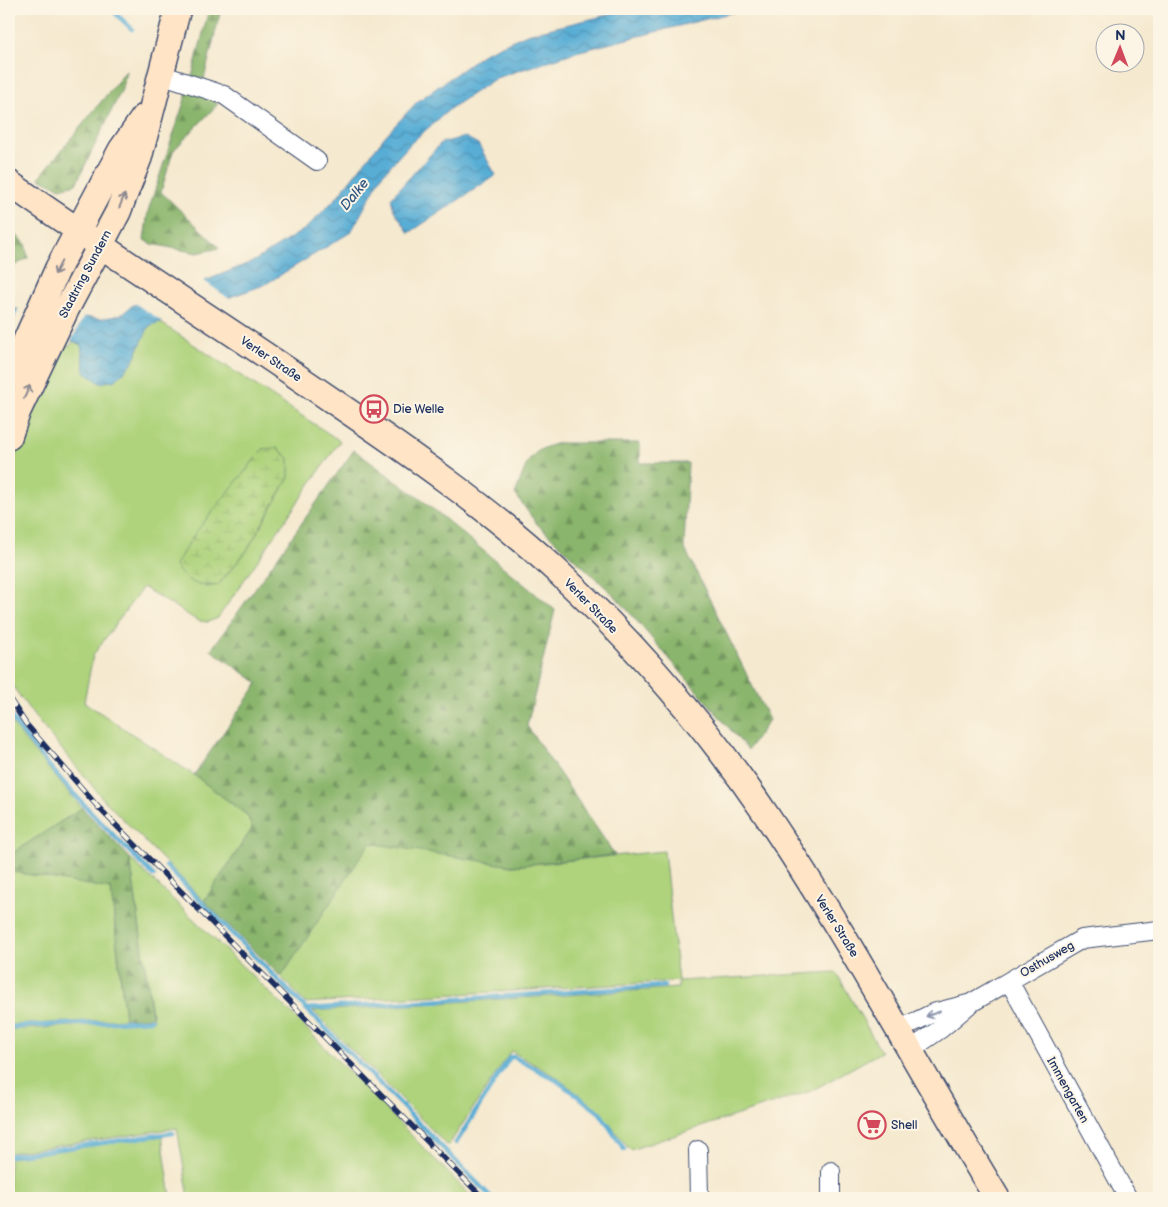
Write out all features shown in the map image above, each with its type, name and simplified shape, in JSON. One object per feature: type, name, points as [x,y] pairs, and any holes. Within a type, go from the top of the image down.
[{"type":"main road","name":"Stadtring Sundern","points":[[9,437],[50,343],[99,244],[118,212],[139,158],[178,9]]},
{"type":"main road","name":"Stadtring Sundern","points":[[9,378],[40,306],[78,231],[121,150],[151,107]]},
{"type":"main road","name":"Verler Straße","points":[[9,183],[413,456],[493,517],[558,573],[632,648],[704,730],[765,813],[847,941],[997,1198]]},
{"type":"street","points":[[160,74],[224,95],[317,160]]},
{"type":"street","name":"Osthusweg","points":[[904,1040],[942,1028],[971,1003],[1082,938],[1159,930]]},
{"type":"street","name":"Immengarten","points":[[1009,981],[1128,1198]]},
{"type":"street","points":[[698,1150],[699,1198]]},
{"type":"street","points":[[831,1171],[831,1198]]},
{"type":"green space","points":[[209,9],[221,9],[204,79],[192,77]]},
{"type":"green space","points":[[126,71],[122,89],[76,184],[60,188],[39,178]]},
{"type":"green space","points":[[189,87],[218,104],[173,151],[161,192],[220,248],[197,253],[152,244],[144,240],[148,211]]},
{"type":"green space","points":[[9,229],[25,243],[28,258],[9,269]]},
{"type":"green space","points":[[158,321],[340,441],[218,618],[208,622],[198,621],[143,587],[93,655],[84,702],[194,775],[248,816],[252,829],[204,901],[104,800],[34,716],[9,681],[9,471],[11,465],[64,345],[70,346],[73,341],[81,345],[85,372],[132,363],[149,326]],"holes":[[[289,477],[246,552],[218,585],[205,587]]]},
{"type":"green space","points":[[560,443],[640,443],[640,463],[688,463],[684,547],[769,720],[748,750],[617,598],[537,524],[515,494],[529,460],[540,450]]},
{"type":"green space","points":[[277,448],[289,458],[289,477],[246,552],[218,585],[205,586],[188,580],[175,565],[196,532],[263,449]]},
{"type":"green space","points":[[354,450],[427,504],[555,610],[527,726],[615,855],[512,866],[370,843],[281,977],[204,901],[252,829],[248,816],[194,775],[258,683],[211,650]]},
{"type":"green space","points":[[9,719],[82,808],[11,854],[111,889],[125,1019],[9,1025]]},
{"type":"green space","points":[[82,808],[130,858],[152,1017],[125,1019],[111,889],[14,872],[11,854]]},
{"type":"green space","points":[[369,842],[512,866],[664,851],[678,981],[305,1003],[281,977]]},
{"type":"green space","points":[[130,858],[293,1015],[473,1198],[189,1198],[177,1128],[9,1153],[9,1030],[153,1021]]},
{"type":"green space","points":[[836,972],[881,1052],[811,1091],[630,1150],[598,1109],[556,1077],[511,1051],[448,1146],[313,1011],[678,988],[678,981]]},
{"type":"green space","points":[[162,1136],[171,1198],[9,1198],[9,1158]]},
{"type":"water","name":"Dalke","points":[[633,9],[746,9],[576,52],[496,78],[451,108],[411,143],[382,175],[351,232],[264,285],[149,326],[132,363],[116,380],[100,383],[85,372],[81,345],[73,341],[9,331],[9,308],[100,319],[121,315],[133,305],[210,279],[254,261],[305,229],[337,197],[386,135],[417,102],[486,52],[527,34]]},
{"type":"water","points":[[465,137],[478,144],[496,175],[409,233],[394,210],[391,198],[441,143]]},
{"type":"pier","points":[[201,279],[231,300],[163,322],[133,302]]},
{"type":"pier","points":[[19,307],[84,316],[70,343],[9,334]]},
{"type":"waterway","points":[[111,9],[132,29]]},
{"type":"waterway","points":[[9,714],[60,778],[154,876]]},
{"type":"waterway","points":[[166,866],[492,1198]]},
{"type":"waterway","points":[[306,1009],[664,986]]},
{"type":"waterway","points":[[9,1027],[151,1020]]},
{"type":"waterway","points":[[456,1143],[510,1057],[514,1057],[556,1080],[600,1113],[624,1149]]},
{"type":"waterway","points":[[9,1156],[173,1133]]},
{"type":"railway","points":[[9,698],[26,724],[98,807],[483,1198]]},
{"type":"place","name":"Die Welle","points":[[374,409]]},
{"type":"place","name":"Shell","points":[[872,1125]]}]
